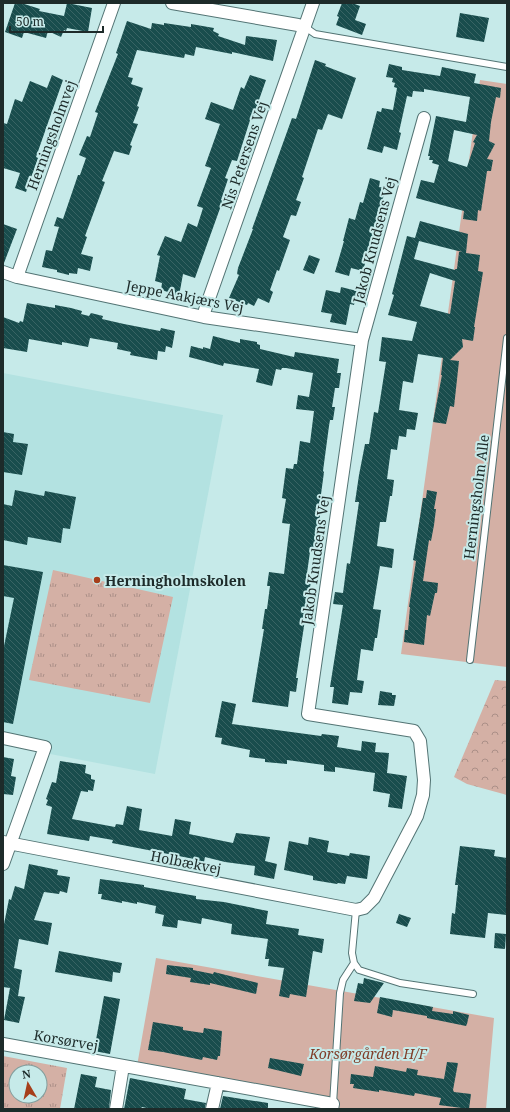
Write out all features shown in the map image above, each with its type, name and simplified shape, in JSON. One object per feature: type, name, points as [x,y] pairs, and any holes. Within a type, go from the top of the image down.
[{"type":"street","name":"Herningsholmvej","points":[[17,277],[114,3]]},
{"type":"street","points":[[172,3],[305,27]]},
{"type":"street","name":"Nis Petersens Vej","points":[[204,317],[205,310],[313,3]]},
{"type":"street","name":"Jakob Knudsens Vej","points":[[360,909],[374,898],[417,816],[423,796],[424,780],[420,741],[414,731],[308,714],[362,340],[424,118]]},
{"type":"street","name":"Jeppe Aakjærs Vej","points":[[3,272],[17,277],[204,317],[362,340]]},
{"type":"street","points":[[3,738],[45,747],[7,843],[3,864]]},
{"type":"street","name":"Holbækvej","points":[[7,843],[360,909]]},
{"type":"street","name":"Korsørvej","points":[[3,1044],[218,1083],[332,1107]]},
{"type":"street","points":[[116,1109],[123,1066]]},
{"type":"street","points":[[212,1109],[218,1083]]},
{"type":"lane","points":[[305,27],[315,34],[507,66]]},
{"type":"lane","name":"Herningsholm Alle","points":[[470,660],[507,338]]},
{"type":"lane","points":[[360,909],[352,953],[354,963],[359,970],[400,983],[473,994]]},
{"type":"lane","points":[[332,1107],[340,993],[343,980],[354,963]]},
{"type":"shaded area","name":"Herningholmskolen","points":[[3,373],[223,415],[155,774],[3,745]]},
{"type":"green space","points":[[480,80],[507,84],[507,667],[401,654]]},
{"type":"green space","points":[[53,570],[173,597],[150,703],[29,680]]},
{"type":"green space","points":[[495,680],[507,681],[507,795],[467,784],[454,777]]},
{"type":"green space","name":"Korsørgården H/F","points":[[156,958],[494,1018],[486,1109],[338,1109],[338,1100],[137,1066]]},
{"type":"green space","points":[[3,1056],[46,1064],[8,1064],[8,1104],[48,1104],[48,1064],[67,1068],[60,1109],[3,1109]]},
{"type":"building","points":[[15,3],[21,3],[40,9],[39,11],[64,16],[67,3],[92,8],[88,32],[67,28],[66,31],[64,30],[61,37],[48,31],[46,38],[24,32],[22,38],[5,32]]},
{"type":"building","points":[[342,3],[352,3],[360,6],[355,20],[366,24],[362,35],[336,25],[339,17],[337,16]]},
{"type":"building","points":[[460,13],[489,18],[484,42],[456,37]]},
{"type":"building","points":[[127,21],[151,29],[152,23],[164,25],[164,23],[191,27],[191,24],[214,28],[213,31],[219,34],[218,36],[245,45],[246,36],[277,40],[273,61],[232,52],[232,54],[196,47],[194,56],[185,54],[184,58],[137,50],[128,77],[133,78],[131,84],[143,88],[137,106],[139,107],[133,123],[138,124],[130,145],[132,146],[129,155],[114,151],[102,181],[105,182],[85,236],[87,237],[81,254],[93,257],[90,271],[78,268],[77,274],[69,273],[69,275],[57,272],[57,270],[42,267],[46,250],[52,251],[59,227],[54,226],[57,217],[63,219],[78,175],[80,175],[86,158],[79,155],[87,136],[90,137],[98,113],[95,112],[118,54],[116,53]]},
{"type":"building","points":[[315,60],[326,64],[325,66],[356,78],[342,119],[328,114],[322,130],[318,129],[296,200],[301,202],[296,216],[291,215],[283,237],[290,240],[279,271],[277,270],[270,290],[273,292],[269,303],[258,298],[254,306],[248,303],[247,305],[229,298],[239,275],[237,274],[238,268],[292,118],[296,119]]},
{"type":"building","points":[[389,64],[402,67],[402,70],[440,76],[442,67],[476,74],[474,83],[501,88],[500,98],[496,97],[491,122],[489,141],[495,144],[487,159],[493,160],[491,171],[487,171],[481,211],[478,210],[477,221],[463,219],[464,211],[416,198],[421,180],[434,183],[439,165],[432,163],[433,160],[429,160],[430,156],[428,156],[436,116],[466,122],[470,97],[424,89],[424,92],[413,91],[412,97],[407,96],[399,132],[401,133],[397,150],[384,146],[382,153],[367,149],[377,111],[381,112],[382,108],[393,110],[397,88],[394,87],[395,83],[392,82],[393,78],[386,77]],"holes":[[[454,130],[477,135],[473,142],[475,143],[467,167],[448,161]]]},
{"type":"building","points":[[52,75],[63,80],[36,157],[38,158],[26,192],[15,188],[20,173],[3,168],[3,123],[7,124],[15,99],[22,102],[30,81],[47,88]]},
{"type":"building","points":[[250,75],[266,80],[254,114],[252,114],[237,161],[232,160],[225,178],[228,179],[221,200],[223,200],[195,278],[183,274],[179,296],[167,293],[168,292],[161,290],[162,283],[155,281],[160,256],[157,255],[165,236],[181,242],[188,223],[197,227],[203,208],[197,206],[211,168],[205,166],[220,124],[205,119],[211,102],[233,110],[241,87],[244,89]]},
{"type":"building","points":[[370,178],[380,181],[379,187],[386,188],[373,232],[381,234],[378,247],[370,245],[363,271],[351,268],[349,276],[335,272],[349,218],[355,220],[360,202],[363,203]]},
{"type":"building","points":[[420,221],[468,234],[466,253],[480,255],[478,271],[483,272],[473,341],[462,339],[463,347],[450,360],[459,361],[454,407],[450,406],[446,424],[433,422],[442,375],[443,358],[418,354],[413,383],[403,381],[399,410],[418,413],[415,430],[407,429],[406,437],[399,436],[397,450],[391,449],[387,479],[394,480],[392,496],[390,496],[386,522],[380,522],[377,546],[394,549],[392,568],[380,566],[373,609],[381,610],[377,638],[375,638],[373,651],[361,649],[357,680],[364,681],[362,693],[350,692],[348,705],[332,703],[334,687],[330,687],[343,605],[333,604],[335,592],[343,593],[347,563],[350,564],[359,502],[355,502],[359,475],[365,444],[369,444],[374,412],[378,413],[386,362],[379,361],[382,337],[412,341],[417,322],[388,315],[407,236],[415,238]],"holes":[[[419,241],[462,252],[459,252],[457,269],[455,270],[414,259]],[[430,273],[455,281],[450,314],[420,306]]]},
{"type":"building","points":[[3,224],[17,229],[4,263],[3,263]]},
{"type":"building","points":[[309,255],[320,259],[314,274],[303,270]]},
{"type":"building","points":[[341,287],[357,291],[354,305],[350,304],[346,325],[330,322],[332,314],[321,312],[326,290],[340,293]]},
{"type":"building","points":[[27,303],[55,308],[55,305],[71,308],[82,311],[81,314],[89,316],[91,313],[103,316],[102,319],[124,324],[160,331],[161,328],[175,331],[172,348],[166,346],[165,352],[158,351],[157,360],[130,355],[131,352],[117,349],[118,343],[90,338],[88,347],[62,342],[62,345],[29,339],[27,352],[3,348],[3,317],[19,323],[20,321],[23,322]]},
{"type":"building","points":[[213,336],[240,343],[240,339],[257,342],[257,344],[260,345],[260,349],[294,357],[295,352],[339,359],[337,373],[341,373],[339,388],[335,388],[332,407],[335,407],[333,420],[330,420],[329,426],[319,509],[321,509],[315,552],[310,552],[306,580],[311,581],[296,678],[298,678],[296,692],[290,691],[288,707],[252,702],[264,629],[262,629],[265,609],[267,609],[270,586],[267,586],[269,572],[284,574],[290,524],[282,523],[286,499],[282,498],[286,468],[293,469],[294,464],[297,464],[300,441],[310,443],[314,411],[296,409],[298,395],[309,397],[313,373],[286,368],[282,368],[281,370],[276,369],[272,386],[256,382],[259,369],[224,363],[223,366],[189,357],[191,346],[210,349]]},
{"type":"building","points":[[3,432],[14,434],[13,442],[28,444],[22,475],[3,472]]},
{"type":"building","points":[[15,490],[44,496],[45,491],[76,497],[70,529],[63,528],[61,543],[28,537],[27,545],[3,540],[3,504],[12,506]]},
{"type":"building","points":[[427,490],[437,492],[434,509],[436,509],[434,525],[431,541],[429,540],[423,581],[438,583],[437,593],[435,593],[430,616],[427,615],[424,645],[404,642],[405,630],[408,630],[409,607],[416,561],[413,560],[423,498],[426,498]]},
{"type":"building","points":[[3,565],[43,572],[13,724],[3,722],[3,651],[14,598],[3,596]]},
{"type":"building","points":[[380,691],[396,695],[394,706],[378,705]]},
{"type":"building","points":[[222,701],[236,704],[232,724],[321,736],[322,734],[339,736],[337,747],[361,751],[362,741],[376,743],[375,752],[389,753],[387,773],[407,776],[402,809],[388,807],[390,794],[373,791],[375,773],[335,767],[335,772],[324,771],[324,765],[287,760],[287,764],[265,762],[265,759],[249,757],[250,750],[221,744],[222,738],[215,737]]},
{"type":"building","points":[[3,757],[14,759],[11,776],[16,777],[13,795],[3,794]]},
{"type":"building","points":[[60,761],[86,765],[85,773],[91,775],[91,779],[95,780],[93,791],[81,791],[72,819],[115,827],[116,824],[123,825],[127,806],[142,809],[139,830],[172,836],[175,819],[191,822],[189,834],[233,843],[236,833],[270,837],[265,861],[277,864],[274,879],[254,875],[255,866],[225,862],[205,857],[203,867],[193,865],[194,859],[112,843],[113,840],[90,836],[89,841],[47,834],[52,807],[46,805],[48,800],[46,799],[52,782],[56,783]]},
{"type":"building","points":[[309,837],[329,841],[327,852],[349,856],[350,853],[370,856],[367,879],[347,876],[345,884],[337,884],[313,880],[313,876],[284,870],[289,841],[308,845]]},
{"type":"building","points":[[460,846],[495,850],[494,856],[507,858],[507,915],[488,913],[485,938],[450,934],[452,913],[455,914],[458,885],[455,885]]},
{"type":"building","points":[[29,864],[58,870],[57,875],[70,877],[67,893],[60,891],[59,894],[44,892],[34,920],[52,923],[48,945],[19,939],[14,968],[22,970],[18,996],[25,997],[19,1023],[4,1020],[10,988],[3,987],[3,929],[9,899],[11,900],[15,886],[24,889]]},
{"type":"building","points":[[100,879],[144,885],[144,887],[196,896],[196,899],[224,902],[268,911],[266,924],[299,929],[298,935],[324,939],[322,953],[313,951],[306,997],[290,994],[289,998],[279,996],[284,968],[268,966],[269,959],[265,959],[268,939],[231,934],[232,924],[202,918],[201,924],[178,920],[177,928],[162,926],[164,915],[155,913],[156,906],[137,902],[137,904],[122,901],[122,903],[101,899],[102,894],[98,894]]},
{"type":"building","points":[[399,914],[411,918],[407,927],[396,923]]},
{"type":"building","points":[[495,933],[506,934],[505,949],[494,948]]},
{"type":"building","points":[[59,951],[122,963],[120,973],[113,972],[112,982],[55,972]]},
{"type":"building","points":[[167,965],[193,968],[193,970],[213,974],[214,972],[258,983],[256,994],[210,983],[210,985],[190,982],[191,978],[166,974]]},
{"type":"building","points":[[364,978],[384,983],[370,1003],[354,1001],[358,983],[363,984]]},
{"type":"building","points":[[104,996],[120,999],[110,1054],[94,1051]]},
{"type":"building","points":[[380,997],[433,1007],[432,1011],[453,1014],[453,1011],[469,1015],[467,1024],[466,1026],[427,1018],[427,1016],[393,1010],[392,1017],[377,1013]]},
{"type":"building","points":[[153,1022],[183,1027],[183,1030],[203,1033],[204,1028],[222,1031],[220,1056],[218,1056],[217,1060],[203,1057],[202,1060],[148,1050]]},
{"type":"building","points":[[270,1058],[304,1064],[301,1076],[268,1068]]},
{"type":"building","points":[[447,1062],[458,1063],[453,1090],[454,1092],[471,1094],[469,1109],[439,1105],[441,1098],[415,1093],[414,1096],[379,1090],[379,1092],[353,1088],[354,1084],[350,1084],[351,1074],[373,1077],[375,1066],[406,1072],[407,1068],[418,1070],[417,1075],[444,1079]]},
{"type":"building","points":[[81,1074],[97,1077],[95,1087],[111,1090],[109,1109],[74,1109]]},
{"type":"building","points":[[130,1078],[186,1089],[184,1099],[206,1103],[205,1109],[151,1109],[142,1107],[141,1109],[124,1109]]},
{"type":"building","points":[[223,1096],[268,1103],[268,1109],[220,1109]]},
{"type":"place","name":"Herningholmskolen","points":[[97,580]]}]
